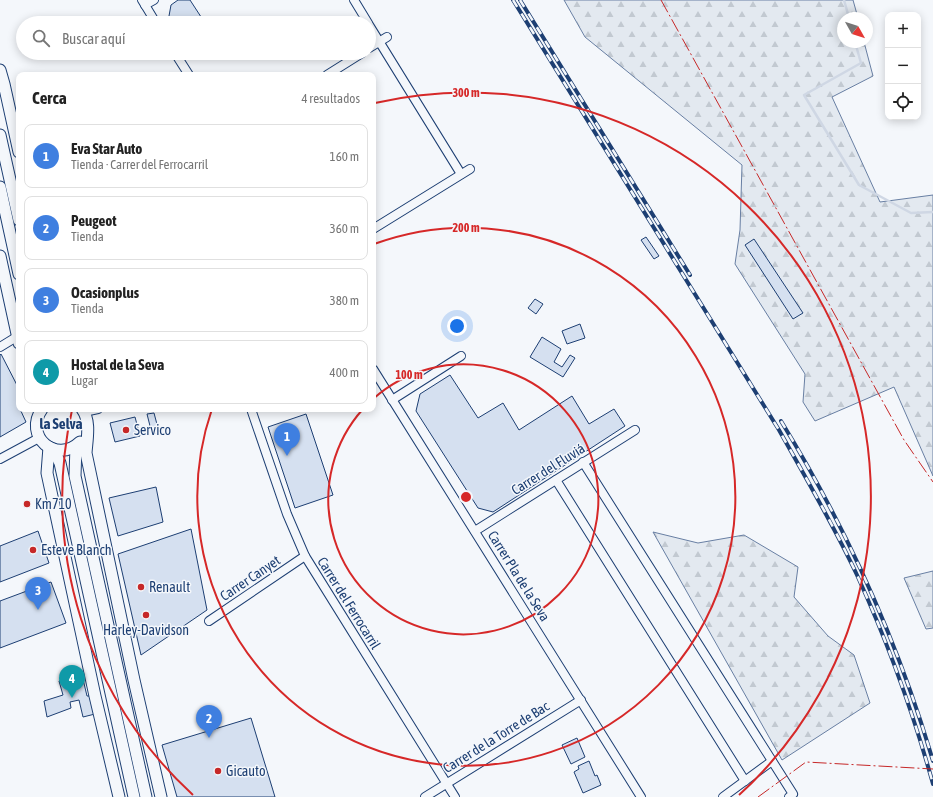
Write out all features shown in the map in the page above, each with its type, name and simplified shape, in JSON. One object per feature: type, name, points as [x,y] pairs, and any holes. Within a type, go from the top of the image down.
[{"type":"main road","points":[[0,70],[16,138]]},
{"type":"main road","points":[[0,135],[16,207]]},
{"type":"main road","points":[[0,187],[16,260]]},
{"type":"main road","points":[[0,256],[16,331]]},
{"type":"main road","points":[[33,412],[39,438],[51,448],[59,451],[65,451],[76,446],[86,435],[87,428]]},
{"type":"main road","points":[[36,421],[40,412]]},
{"type":"main road","points":[[84,412],[87,420],[86,454],[134,680],[161,797]]},
{"type":"main road","points":[[76,446],[75,476],[146,797]]},
{"type":"main road","points":[[51,448],[47,472],[95,696],[120,797]]},
{"type":"main road","points":[[51,448],[60,463],[134,797]]},
{"type":"street","points":[[151,16],[143,3],[154,0]]},
{"type":"street","points":[[354,0],[363,16]]},
{"type":"street","points":[[376,37],[462,174]]},
{"type":"street","points":[[376,44],[388,37]]},
{"type":"street","points":[[179,60],[187,72]]},
{"type":"street","points":[[332,72],[351,60]]},
{"type":"street","points":[[376,227],[470,170]]},
{"type":"street","points":[[0,347],[16,341]]},
{"type":"street","points":[[392,400],[461,356]]},
{"type":"street","name":"Carrer Pla de la Seva","points":[[376,374],[641,797]]},
{"type":"street","name":"Carrer del Ferrocarril","points":[[252,412],[287,514],[305,556],[455,797]]},
{"type":"street","name":"Carrer del Fluviá","points":[[475,531],[635,430]]},
{"type":"street","points":[[0,459],[39,438]]},
{"type":"street","points":[[583,462],[793,794],[789,797]]},
{"type":"street","points":[[556,480],[745,781]]},
{"type":"street","name":"Carrer Canyet","points":[[209,620],[305,556]]},
{"type":"street","name":"Carrer de la Torre de Bac","points":[[425,797],[581,700]]},
{"type":"street","points":[[723,797],[772,761]]},
{"type":"green space","points":[[564,0],[853,0],[856,12],[837,12],[837,48],[866,48],[873,76],[832,97],[880,202],[933,195],[933,476],[894,387],[815,421],[803,402],[805,374],[735,264],[740,230],[742,165],[585,37]]},
{"type":"green space","points":[[653,532],[698,543],[744,535],[798,567],[794,597],[828,636],[854,655],[870,703],[782,760]]},
{"type":"green space","points":[[933,571],[933,628],[926,629],[904,578]]},
{"type":"building","points":[[178,0],[190,0],[200,16],[169,16],[171,5]]},
{"type":"building","points":[[646,237],[659,256],[654,259],[641,240]]},
{"type":"building","points":[[754,239],[803,313],[793,319],[745,245]]},
{"type":"building","points":[[535,299],[543,304],[536,314],[528,308]]},
{"type":"building","points":[[580,324],[585,338],[567,344],[562,331]]},
{"type":"building","points":[[542,337],[561,349],[554,362],[562,367],[570,355],[575,358],[563,377],[530,357]]},
{"type":"building","points":[[1,354],[16,383],[16,412],[21,412],[26,422],[0,437]]},
{"type":"building","points":[[450,375],[478,418],[503,403],[519,430],[572,396],[589,424],[614,409],[625,426],[493,512],[478,508],[416,411],[420,394]]},
{"type":"building","points":[[154,413],[159,432],[152,434],[147,414]]},
{"type":"building","points":[[306,414],[333,495],[295,508],[268,427]]},
{"type":"building","points":[[135,417],[140,436],[115,442],[110,423]]},
{"type":"building","points":[[156,487],[163,522],[118,536],[109,498]]},
{"type":"building","points":[[191,529],[207,610],[141,655],[118,554]]},
{"type":"building","points":[[38,531],[49,563],[0,582],[0,546]]},
{"type":"building","points":[[51,582],[66,623],[0,648],[0,601]]},
{"type":"building","points":[[82,675],[87,696],[91,696],[95,714],[83,717],[79,700],[70,702],[71,708],[47,717],[44,701],[63,695],[59,681]]},
{"type":"building","name":"Gicauto","points":[[251,718],[275,797],[177,797],[162,745]]},
{"type":"building","points":[[577,738],[585,757],[571,764],[562,745]]},
{"type":"building","points":[[589,761],[595,776],[597,775],[601,785],[583,793],[574,772],[579,769],[578,766]]},
{"type":"waterway","points":[[844,0],[847,12]]},
{"type":"waterway","points":[[857,48],[861,63],[804,95],[859,185],[911,213],[933,212]]},
{"type":"railway","points":[[513,0],[779,430],[829,520],[857,575],[889,652],[908,704],[933,784]]},
{"type":"railway","points":[[520,0],[690,275]]},
{"type":"railway","points":[[781,421],[827,502],[868,586],[904,673],[933,761]]},
{"type":"power","points":[[661,0],[904,440],[933,482]]},
{"type":"power","points":[[758,797],[806,762],[933,769]]},
{"type":"place","name":"Servico","points":[[126,430]]},
{"type":"place","name":"Eva Star Auto","points":[[287,456]]},
{"type":"place","name":"Km710","points":[[27,504]]},
{"type":"place","name":"Esteve Blanch","points":[[33,550]]},
{"type":"place","name":"Renault","points":[[141,587]]},
{"type":"place","name":"Ocasionplus","points":[[38,610]]},
{"type":"place","name":"Harley-Davidson","points":[[146,615]]},
{"type":"place","name":"Hostal de la Seva","points":[[72,698]]},
{"type":"place","name":"Peugeot","points":[[209,738]]},
{"type":"place","name":"Gicauto","points":[[218,771]]},
{"type":"district","name":"la Selva","points":[[61,423]]}]
